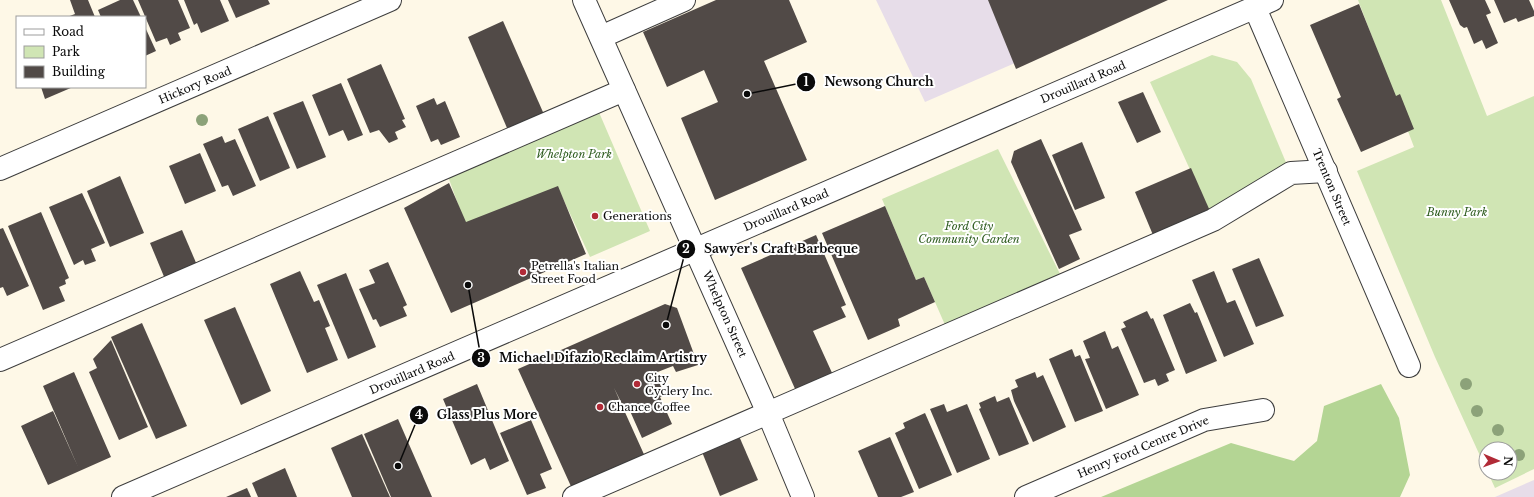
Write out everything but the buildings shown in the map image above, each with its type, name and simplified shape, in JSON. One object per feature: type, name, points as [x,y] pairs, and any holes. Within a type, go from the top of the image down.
[{"type":"street","name":"Hickory Road","points":[[0,169],[390,0]]},
{"type":"street","name":"Whelpton Street","points":[[584,0],[696,249],[803,497]]},
{"type":"street","points":[[601,37],[684,0]]},
{"type":"street","name":"Trenton Street","points":[[1263,4],[1326,172],[1409,366]]},
{"type":"street","name":"Drouillard Road","points":[[123,497],[1263,4]]},
{"type":"street","points":[[0,360],[624,90]]},
{"type":"street","points":[[574,497],[1213,220],[1291,173],[1326,172]]},
{"type":"street","name":"Henry Ford Centre Drive","points":[[1026,497],[1204,420],[1263,410]]},
{"type":"shaded area","points":[[876,0],[1160,0],[925,102]]},
{"type":"shaded area","points":[[1534,480],[1534,497],[1495,497]]},
{"type":"green space","name":"Bunny Park","points":[[1358,0],[1441,0],[1487,116],[1534,96],[1534,469],[1518,477],[1518,441],[1478,441],[1478,451],[1435,357],[1357,171],[1414,147]]},
{"type":"green space","points":[[1212,55],[1237,62],[1251,79],[1295,184],[1213,220],[1150,82]]},
{"type":"green space","name":"Whelpton Park","points":[[595,103],[650,231],[590,257],[560,192],[468,232],[445,168]]},
{"type":"green space","name":"Ford City Community Garden","points":[[998,149],[1065,284],[949,334],[924,277],[916,280],[882,199]]},
{"type":"green space","points":[[1381,384],[1399,418],[1410,475],[1400,497],[1101,497],[1231,443],[1294,461],[1317,441],[1324,406]]},
{"type":"green space","points":[[1492,481],[1509,481],[1495,488]]},
{"type":"place","name":"Newsong Church","points":[[747,94]]},
{"type":"place","name":"Generations","points":[[595,216]]},
{"type":"place","name":"Petrella's Italian Street Food","points":[[523,272]]},
{"type":"place","name":"Michael Difazio Reclaim Artistry","points":[[468,285]]},
{"type":"place","name":"Sawyer's Craft Barbeque","points":[[666,325]]},
{"type":"place","name":"City Cyclery Inc.","points":[[637,384]]},
{"type":"place","name":"Chance Coffee","points":[[600,407]]},
{"type":"place","name":"Glass Plus More","points":[[398,466]]}]
